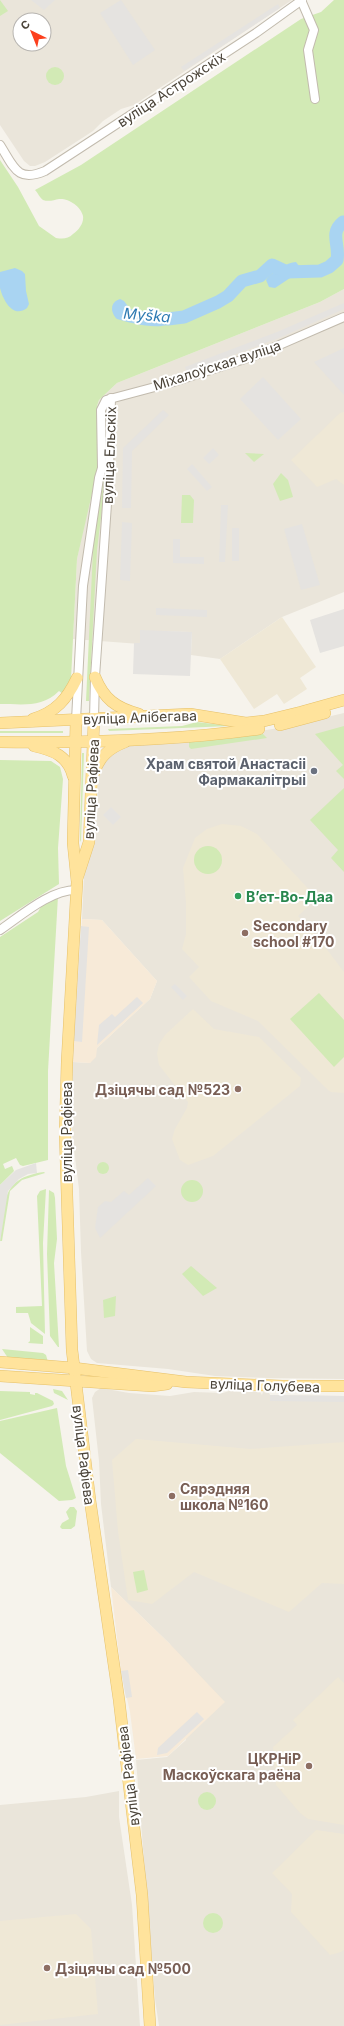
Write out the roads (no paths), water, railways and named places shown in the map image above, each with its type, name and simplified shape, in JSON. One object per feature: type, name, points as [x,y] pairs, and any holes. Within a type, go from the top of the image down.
[{"type":"main road","points":[[95,677],[104,695],[115,705],[121,709],[149,716]]},
{"type":"main road","points":[[0,723],[19,723],[42,716],[59,706],[72,689],[77,678]]},
{"type":"main road","name":"вуліца Алібегава","points":[[19,723],[190,714],[246,723],[294,714],[344,700]]},
{"type":"main road","name":"вуліца Алібегава","points":[[18,742],[132,740],[257,729],[304,720],[344,707]]},
{"type":"main road","name":"вуліца Рафіева","points":[[94,719],[84,741],[75,781],[73,843],[76,886],[66,1062],[65,1133],[74,1368],[142,1895],[150,2026]]},
{"type":"main road","name":"вуліца Рафіева","points":[[76,720],[84,741],[91,783],[89,842],[76,886]]},
{"type":"main road","points":[[91,783],[97,766],[103,756],[116,746],[132,740]]},
{"type":"main road","points":[[0,742],[18,742],[42,747],[60,755],[72,769],[75,781]]},
{"type":"main road","name":"вуліца Голубева","points":[[0,1362],[74,1368],[186,1382],[282,1386],[344,1386]]},
{"type":"main road","name":"вуліца Голубева","points":[[0,1376],[152,1386],[186,1382]]},
{"type":"street","points":[[302,0],[314,30],[308,50],[315,99]]},
{"type":"street","name":"вуліца Астрожскіх","points":[[0,145],[19,173],[31,177],[38,174],[256,34],[302,0]]},
{"type":"street","name":"Міхалоўская вуліца","points":[[111,398],[170,383],[254,356],[344,318]]},
{"type":"street","name":"вуліца Ельскіх","points":[[76,720],[77,678],[84,586],[102,468],[101,410],[106,400],[111,398],[109,475],[95,677],[94,719]]},
{"type":"street","points":[[0,930],[54,894],[76,886]]},
{"type":"water","points":[[296,262],[299,266],[296,274],[275,288],[269,287],[266,280],[271,274],[284,266]]},
{"type":"water","points":[[15,268],[25,274],[26,291],[29,304],[27,308],[22,311],[13,310],[9,307],[0,288],[0,272]]},
{"type":"water","points":[[120,299],[124,301],[130,309],[171,316],[173,321],[162,326],[146,326],[117,319],[112,308],[114,302]]},
{"type":"waterway","name":"Муška","points":[[155,318],[168,319],[184,317],[218,302],[228,296],[242,281],[260,276],[272,265],[287,272],[320,271],[329,267],[337,260],[336,235],[339,226],[343,222]]},
{"type":"place","name":"Храм святой Анастасіі Фармакалітрыі","points":[[314,771]]},
{"type":"place","name":"Вʼет-Во-Даа","points":[[238,896]]},
{"type":"place","name":"Secondary school #170","points":[[245,933]]},
{"type":"place","name":"Дзіцячы сад №523","points":[[238,1089]]},
{"type":"place","name":"Сярэдняя школа №160","points":[[172,1496]]},
{"type":"place","name":"ЦКРНіР Маскоўскага раёна","points":[[309,1766]]},
{"type":"place","name":"Дзіцячы сад №500","points":[[47,1968]]}]
